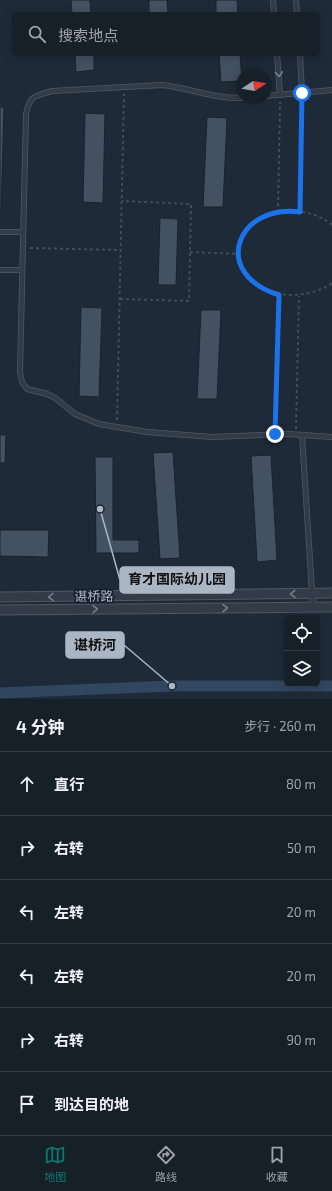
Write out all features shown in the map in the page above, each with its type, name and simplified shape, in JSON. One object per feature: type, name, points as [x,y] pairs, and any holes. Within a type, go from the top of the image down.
[{"type":"street","name":"谌桥路","points":[[0,597],[332,593]]},
{"type":"street","name":"谌桥路","points":[[0,610],[332,607]]},
{"type":"lane","points":[[273,0],[274,12]]},
{"type":"lane","points":[[296,0],[297,12]]},
{"type":"lane","points":[[277,56],[280,95]]},
{"type":"lane","points":[[300,56],[302,93]]},
{"type":"lane","points":[[236,98],[227,99],[177,86],[162,85],[52,91],[36,96],[29,102],[26,114],[22,270],[20,372],[22,382],[27,389],[47,394],[75,414],[99,424],[147,432],[212,437],[275,434],[332,437]]},
{"type":"lane","points":[[272,96],[332,90]]},
{"type":"lane","points":[[0,232],[23,232]]},
{"type":"lane","points":[[0,270],[22,270]]},
{"type":"lane","points":[[302,435],[313,607]]},
{"type":"path","points":[[117,427],[124,87]]},
{"type":"path","points":[[300,212],[302,93]]},
{"type":"path","points":[[278,212],[280,95]]},
{"type":"path","points":[[120,299],[189,301],[191,204],[122,201]]},
{"type":"path","points":[[332,225],[318,216],[300,212],[278,212],[259,219],[246,230],[239,245],[238,254],[242,270],[253,282],[265,290],[279,295],[299,296],[310,294],[332,283]]},
{"type":"path","points":[[23,247],[121,250]]},
{"type":"path","points":[[190,252],[238,254]]},
{"type":"path","points":[[275,434],[279,295]]},
{"type":"path","points":[[296,434],[299,296]]},
{"type":"building","points":[[71,0],[90,0],[91,12],[72,12]]},
{"type":"building","points":[[149,0],[167,0],[168,12],[149,12]]},
{"type":"building","points":[[216,0],[237,0],[238,12],[216,12]]},
{"type":"building","points":[[75,56],[94,56],[94,70],[76,72]]},
{"type":"building","points":[[219,56],[240,56],[241,68],[236,68],[236,81],[221,82]]},
{"type":"building","points":[[0,107],[4,107],[1,215],[0,215]]},
{"type":"building","points":[[85,113],[105,114],[103,203],[83,202]]},
{"type":"building","points":[[207,117],[227,118],[223,207],[203,207]]},
{"type":"building","points":[[160,218],[178,219],[176,285],[158,285]]},
{"type":"building","points":[[81,307],[102,308],[99,397],[79,396]]},
{"type":"building","points":[[201,310],[221,310],[217,399],[197,399]]},
{"type":"building","points":[[0,435],[6,435],[5,463],[0,463]]},
{"type":"building","points":[[173,452],[180,558],[160,559],[153,453]]},
{"type":"building","points":[[271,455],[277,560],[257,562],[251,456]]},
{"type":"building","points":[[95,457],[113,457],[113,540],[139,540],[139,553],[96,553]]},
{"type":"building","points":[[0,530],[49,530],[48,557],[0,556]]},
{"type":"waterway","points":[[0,693],[172,686],[332,686]]},
{"type":"place","name":"育才国际幼儿园","points":[[100,509]]},
{"type":"place","name":"谌桥河","points":[[172,686]]},
{"type":"route","points":[[275,434],[279,295],[260,287],[247,277],[242,270],[238,254],[239,245],[246,230],[259,219],[278,212],[300,212],[302,93]]}]
